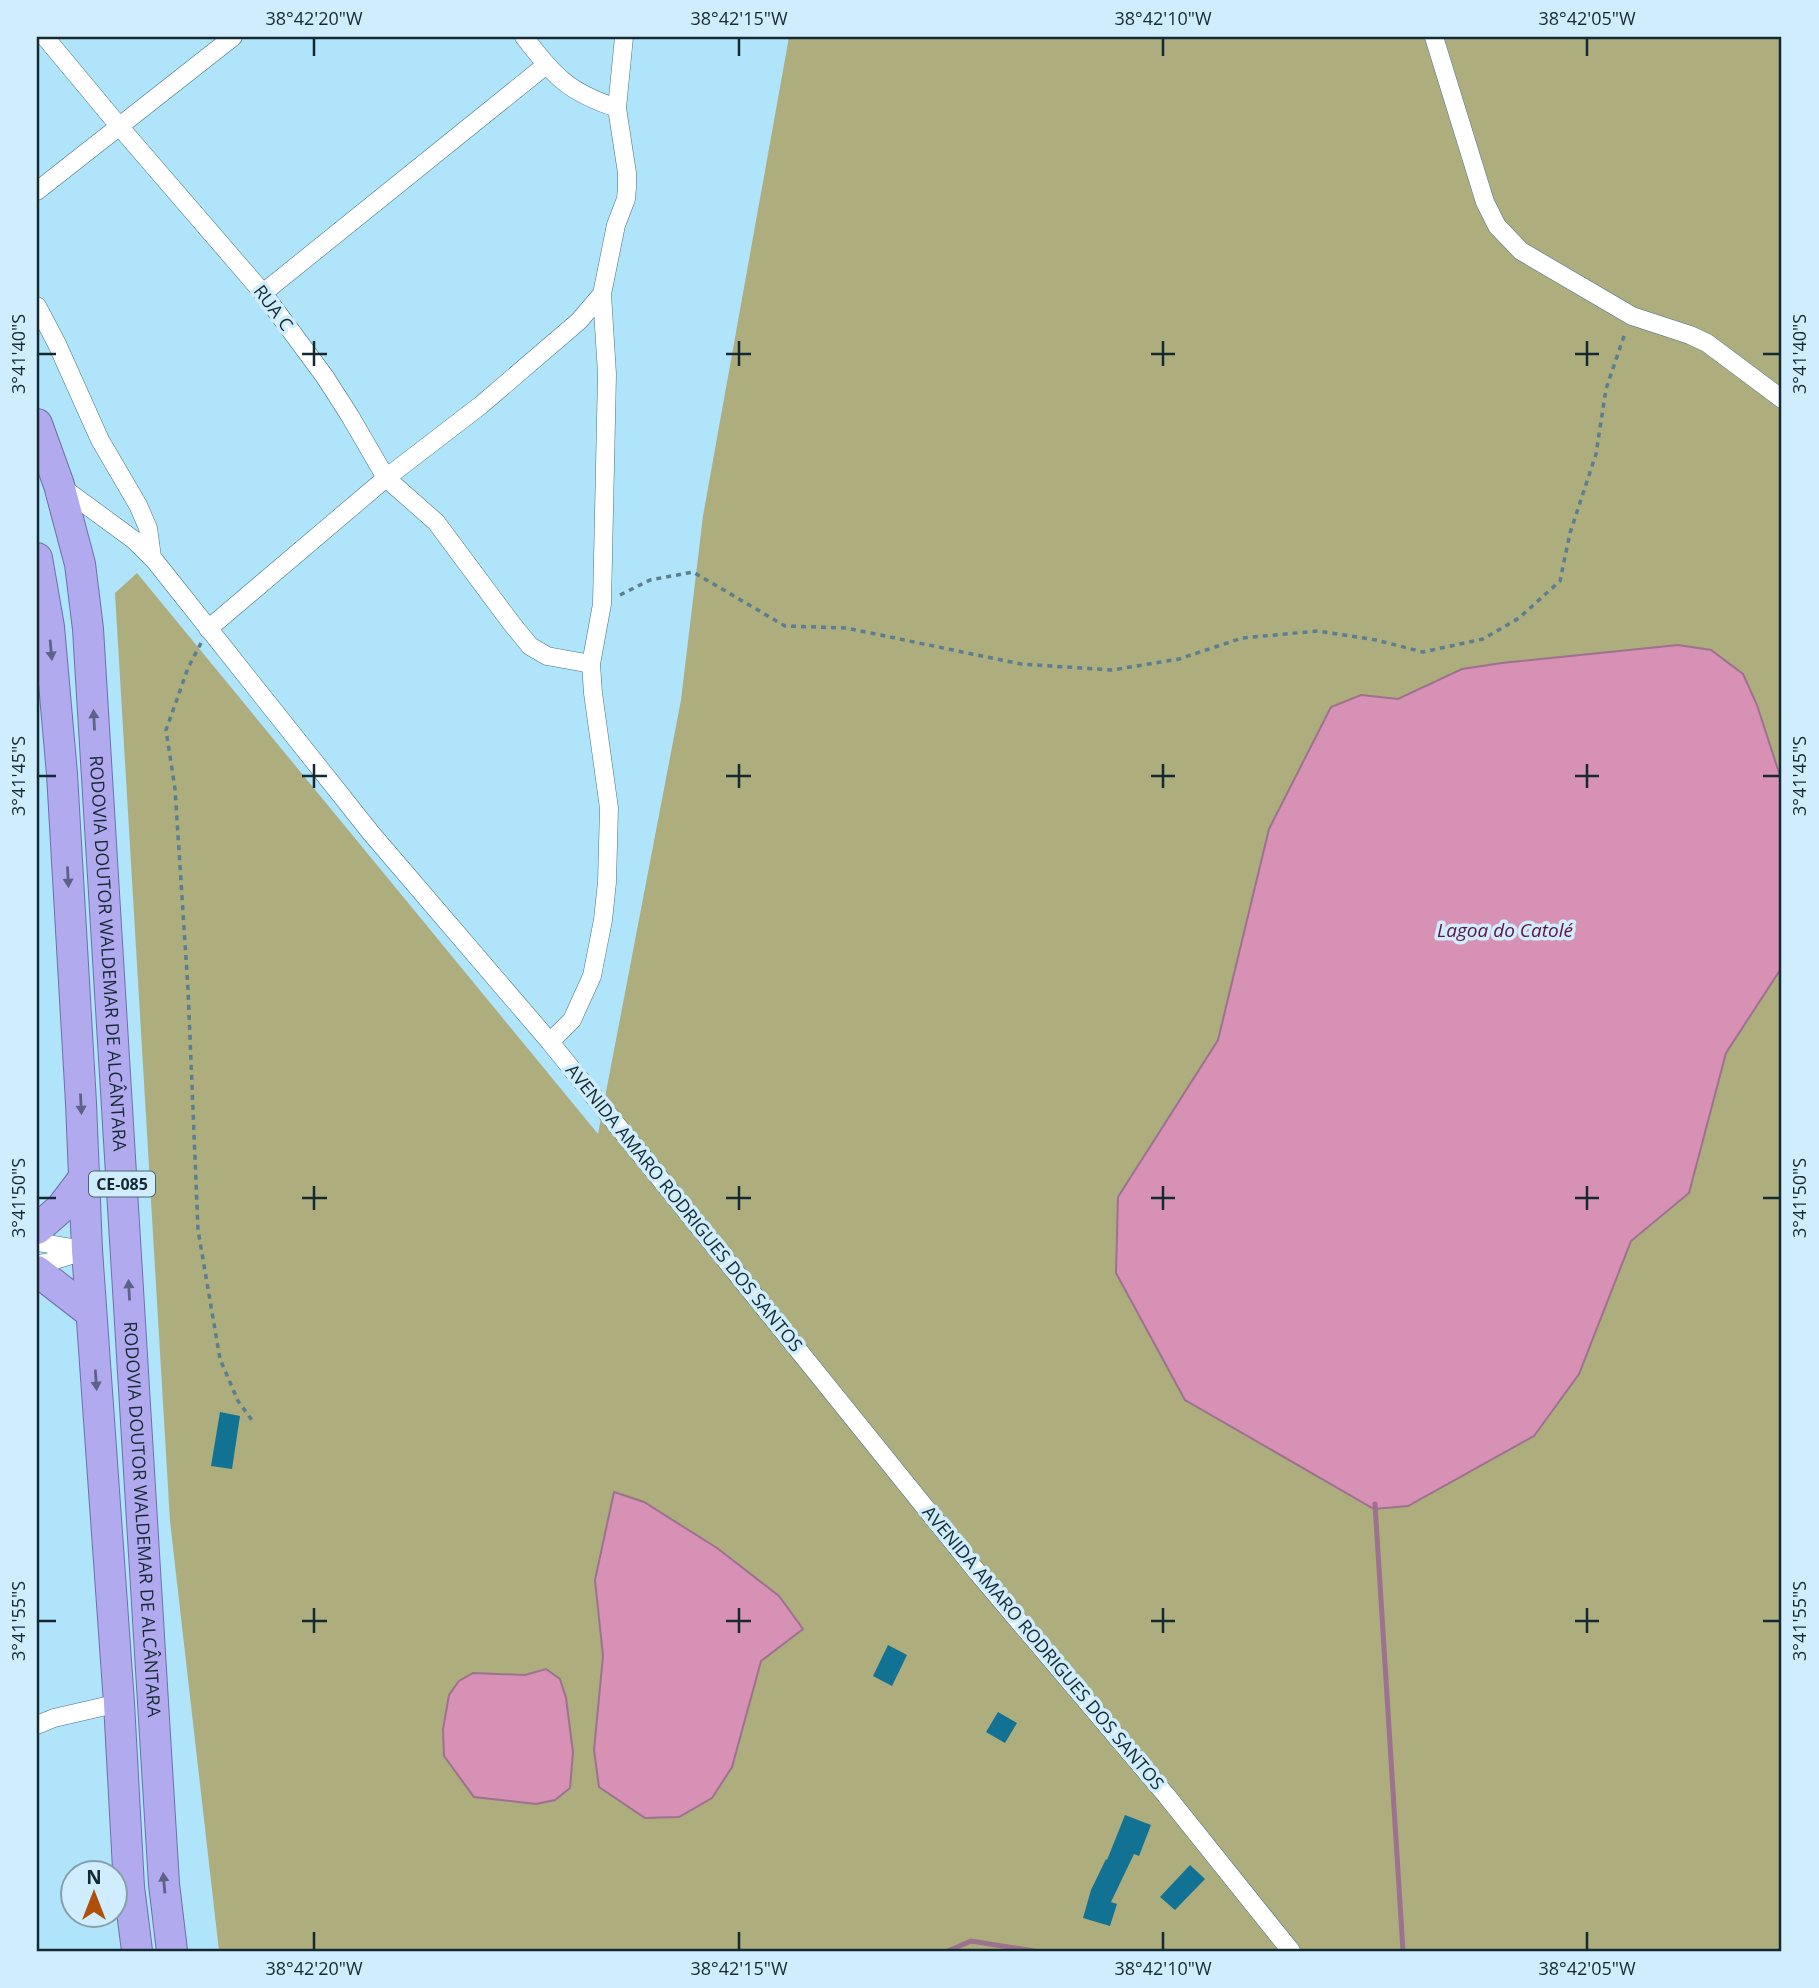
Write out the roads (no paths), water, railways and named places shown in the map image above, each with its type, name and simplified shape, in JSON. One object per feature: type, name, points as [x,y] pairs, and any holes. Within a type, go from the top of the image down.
[{"type":"highway","name":"RODOVIA DOUTOR WALDEMAR DE ALCÂNTARA","points":[[37,424],[59,485],[80,564],[88,629],[163,1871],[172,1951]]},
{"type":"highway","name":"RODOVIA DOUTOR WALDEMAR DE ALCÂNTARA","points":[[37,558],[50,627],[62,774],[87,1251],[120,1703],[129,1886],[137,1951]]},
{"type":"highway","points":[[37,1229],[61,1208],[83,1179]]},
{"type":"highway","points":[[37,1271],[91,1313]]},
{"type":"street","name":"RUA C","points":[[45,37],[263,293],[325,377],[386,478],[436,522],[530,646],[547,656],[591,664]]},
{"type":"street","points":[[37,191],[233,37]]},
{"type":"street","points":[[524,37],[559,80],[581,95],[617,108]]},
{"type":"street","points":[[550,1042],[572,1020],[592,976],[603,920],[610,835],[591,664],[602,604],[607,374],[602,294],[615,225],[626,199],[627,187],[617,108],[624,37]]},
{"type":"street","points":[[1434,37],[1485,202],[1497,226],[1521,251],[1632,316],[1707,343],[1782,398]]},
{"type":"street","points":[[263,293],[546,65]]},
{"type":"street","points":[[208,629],[386,478],[491,397],[579,321],[602,294]]},
{"type":"street","points":[[37,306],[100,440],[138,505],[148,528],[152,557]]},
{"type":"street","name":"AVENIDA AMARO RODRIGUES DOS SANTOS","points":[[59,485],[134,540],[152,557],[371,833],[550,1042],[978,1573],[1166,1795],[1291,1951]]},
{"type":"street","points":[[37,1242],[87,1251]]},
{"type":"street","points":[[37,1264],[87,1251]]},
{"type":"street","points":[[37,1725],[54,1718],[120,1703]]},
{"type":"water","name":"Lagoa do Catolé","points":[[1678,645],[1711,650],[1743,674],[1757,705],[1782,782],[1782,967],[1726,1053],[1689,1193],[1631,1241],[1579,1374],[1534,1436],[1408,1506],[1374,1509],[1185,1400],[1116,1273],[1118,1197],[1218,1040],[1269,829],[1331,707],[1361,695],[1398,699],[1462,669]]},
{"type":"water","points":[[614,1492],[644,1502],[717,1548],[779,1596],[803,1629],[761,1661],[732,1767],[712,1798],[679,1817],[645,1818],[599,1787],[594,1750],[603,1656],[595,1580]]},
{"type":"water","points":[[546,1669],[560,1679],[566,1698],[573,1752],[570,1788],[555,1800],[536,1804],[474,1797],[444,1756],[443,1729],[449,1695],[459,1681],[473,1673],[525,1675]]},
{"type":"waterway","points":[[1375,1504],[1403,1951]]},
{"type":"waterway","points":[[948,1951],[971,1941],[1034,1951]]}]
